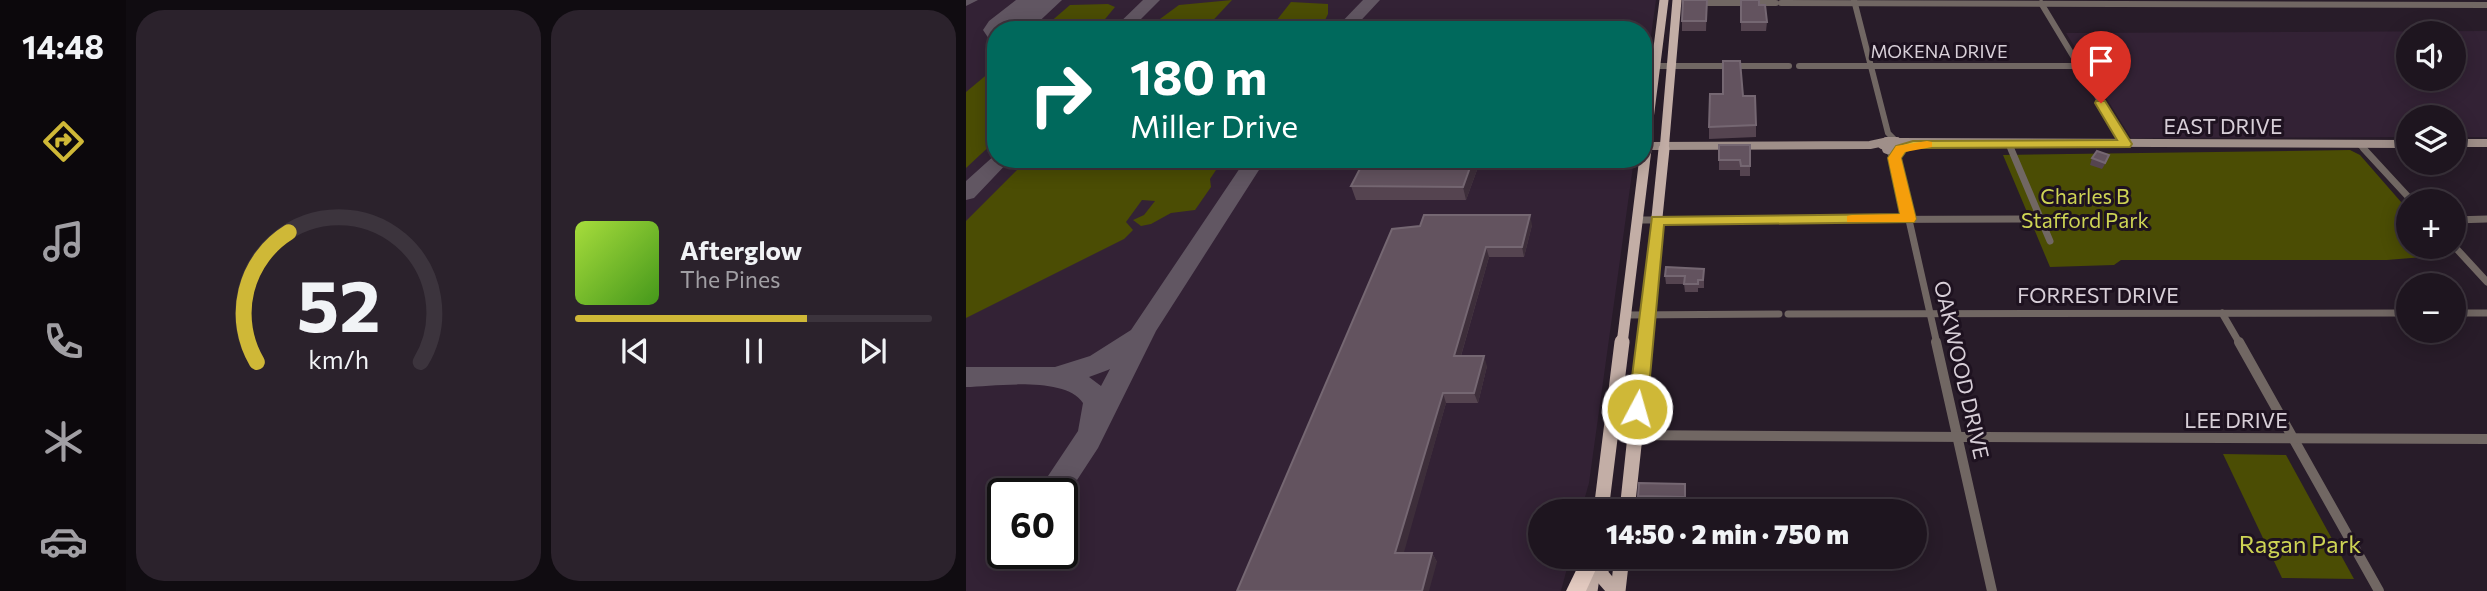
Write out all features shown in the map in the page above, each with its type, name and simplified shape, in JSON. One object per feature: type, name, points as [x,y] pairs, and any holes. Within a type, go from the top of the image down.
[{"type":"highway","points":[[1576,591],[1588,569]]},
{"type":"main road","points":[[1652,106],[1663,2]]},
{"type":"main road","points":[[1628,499],[1679,2]]},
{"type":"main road","points":[[1603,499],[1645,168]]},
{"type":"main road","points":[[1590,591],[1593,569]]},
{"type":"main road","points":[[1598,569],[1605,584],[1616,591],[1620,569]]},
{"type":"street","points":[[2407,0],[2413,5]]},
{"type":"street","points":[[1663,2],[1679,2]]},
{"type":"street","name":"OAKWOOD DRIVE","points":[[1854,2],[1892,145],[1992,591]]},
{"type":"street","points":[[2040,2],[2126,144]]},
{"type":"street","points":[[1693,3],[2225,2],[2487,5]]},
{"type":"street","points":[[1656,66],[1789,66]]},
{"type":"street","name":"MOKENA DRIVE","points":[[1799,66],[2078,66]]},
{"type":"street","points":[[2359,144],[2401,189]]},
{"type":"street","name":"EAST DRIVE","points":[[1652,146],[2396,144]]},
{"type":"street","points":[[2466,144],[2487,144]]},
{"type":"street","points":[[2009,145],[2050,241]]},
{"type":"street","points":[[1639,220],[2024,219]]},
{"type":"street","points":[[2466,220],[2487,219]]},
{"type":"street","points":[[2466,259],[2487,282]]},
{"type":"street","points":[[2222,313],[2379,591]]},
{"type":"street","name":"FORREST DRIVE","points":[[1626,314],[2396,313]]},
{"type":"street","points":[[2466,313],[2487,313]]},
{"type":"street","points":[[1611,435],[1969,437]]},
{"type":"street","name":"LEE DRIVE","points":[[1984,437],[2487,439]]},
{"type":"shaded area","points":[[966,0],[1656,0],[1652,29],[1652,21],[987,21],[987,168],[1633,168],[1589,483],[1584,499],[1528,499],[1528,569],[1567,569],[1561,591],[966,591]]},
{"type":"shaded area","points":[[2396,31],[2396,91],[2466,91],[2466,31],[2487,31],[2487,137],[2466,137],[2466,105],[2396,105],[2396,137],[2131,138],[2066,33]]},
{"type":"green space","points":[[1232,0],[1212,21],[1157,21],[1179,5]]},
{"type":"green space","points":[[1291,2],[1328,4],[1324,21],[1276,21]]},
{"type":"green space","points":[[1108,4],[1115,7],[1103,21],[1051,21],[1070,5]]},
{"type":"green space","points":[[987,74],[987,148],[966,168],[966,92]]},
{"type":"green space","name":"Charles B Stafford Park","points":[[2350,150],[2360,155],[2396,196],[2396,259],[2399,259],[2121,260],[2114,265],[2050,267],[2003,155]]},
{"type":"green space","points":[[1019,168],[1217,168],[1210,179],[1211,187],[1195,210],[1171,213],[1151,224],[1141,226],[1133,220],[1144,215],[1155,201],[1142,200],[1126,222],[1133,230],[1124,239],[966,318],[966,221]]},
{"type":"green space","name":"Ragan Park","points":[[2223,454],[2286,455],[2354,579],[2282,578]]},
{"type":"building","points":[[1683,0],[1707,0],[1706,21],[1682,21]]},
{"type":"building","points":[[1741,0],[1759,0],[1759,5],[1765,5],[1767,22],[1741,22]]},
{"type":"building","points":[[1723,61],[1740,61],[1743,96],[1755,96],[1756,125],[1709,127],[1710,94],[1723,94]]},
{"type":"building","points":[[1719,145],[1750,145],[1750,166],[1741,166],[1740,160],[1719,160]]},
{"type":"building","points":[[2097,151],[2109,155],[2105,163],[2092,158]]},
{"type":"building","points":[[1360,168],[1470,168],[1463,187],[1351,186]]},
{"type":"building","points":[[1424,215],[1530,215],[1522,247],[1486,247],[1454,356],[1484,356],[1474,393],[1443,393],[1395,553],[1432,553],[1422,591],[1237,591],[1392,229],[1420,226]]},
{"type":"building","points":[[1666,267],[1704,269],[1703,280],[1698,280],[1698,284],[1684,284],[1685,276],[1665,276]]},
{"type":"building","points":[[1639,483],[1685,484],[1685,497],[1638,496]]},
{"type":"taxiway","points":[[966,1],[970,0]]},
{"type":"taxiway","points":[[1028,11],[1030,0]]},
{"type":"taxiway","points":[[1130,21],[1152,0]]},
{"type":"taxiway","points":[[1351,21],[1372,0]]},
{"type":"taxiway","points":[[966,193],[992,168]]},
{"type":"taxiway","points":[[1095,424],[1145,327],[1250,168]]},
{"type":"taxiway","points":[[1056,377],[1099,363],[1136,338]]},
{"type":"taxiway","points":[[966,377],[1050,376],[1071,380],[1088,388],[1097,401],[1096,420],[1082,449],[1062,478]]},
{"type":"runway","points":[[1015,21],[1042,0]]},
{"type":"slow traffic","points":[[1852,219],[1909,219],[1895,158],[1901,148],[1927,145]]},
{"type":"route","points":[[1637,409],[1657,220],[1909,219],[1895,158],[1901,148],[1913,145],[2126,144],[2101,103]]}]
